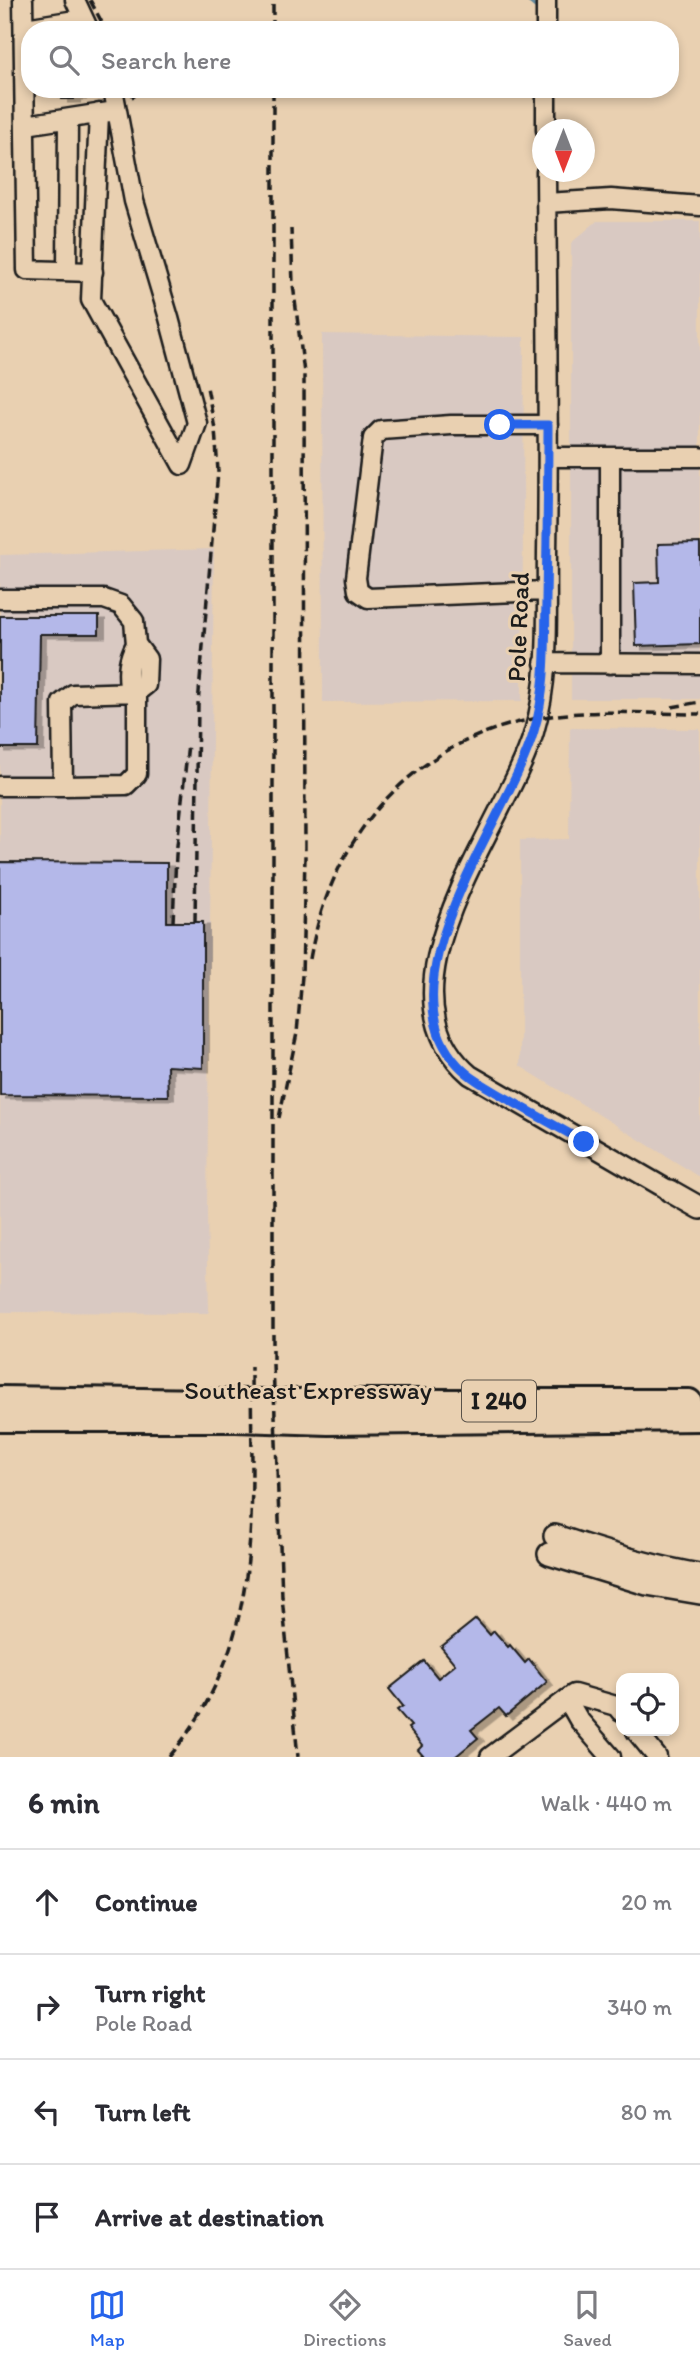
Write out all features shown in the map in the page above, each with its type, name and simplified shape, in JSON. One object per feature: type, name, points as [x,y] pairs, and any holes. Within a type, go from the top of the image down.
[{"type":"highway","name":"Southeast Expressway","points":[[0,1399],[700,1402]]},
{"type":"highway","name":"Southeast Expressway","points":[[0,1419],[236,1419],[328,1422],[700,1418]]},
{"type":"main road","points":[[670,1191],[700,1209]]},
{"type":"main road","points":[[700,1574],[669,1570],[602,1552],[552,1545],[647,1584],[700,1593]]},
{"type":"street","points":[[23,0],[24,21]]},
{"type":"street","points":[[75,0],[84,21]]},
{"type":"street","points":[[546,0],[546,21]]},
{"type":"street","points":[[26,98],[27,270],[93,272]]},
{"type":"street","points":[[108,112],[197,423],[181,465],[91,300],[108,112],[111,98]]},
{"type":"street","points":[[546,98],[546,119]]},
{"type":"street","points":[[26,125],[108,112]]},
{"type":"street","points":[[67,271],[68,119]]},
{"type":"street","name":"Pole Road","points":[[546,182],[548,457],[544,663],[540,707],[534,733],[517,776],[454,905],[435,968],[432,1002],[436,1025],[453,1059],[481,1083],[670,1191]]},
{"type":"street","points":[[546,203],[611,199],[700,205]]},
{"type":"street","points":[[546,591],[368,597],[358,591],[356,578],[373,438],[381,430],[439,425],[548,425]]},
{"type":"street","points":[[548,457],[700,457]]},
{"type":"street","points":[[610,457],[610,664]]},
{"type":"street","points":[[0,599],[104,599],[121,605],[134,621],[136,644],[128,659],[127,671],[129,687],[137,692]]},
{"type":"street","points":[[544,663],[700,664]]},
{"type":"street","points":[[63,786],[62,703],[73,694],[137,692]]},
{"type":"street","points":[[0,786],[127,785],[137,774],[137,692]]},
{"type":"street","points":[[490,1757],[573,1694],[616,1706]]},
{"type":"street","points":[[567,1699],[579,1720],[611,1757]]},
{"type":"street","points":[[640,1736],[657,1757]]},
{"type":"shaded area","points":[[597,221],[700,221],[700,699],[571,699],[571,243]]},
{"type":"shaded area","points":[[322,334],[524,337],[522,701],[323,702]]},
{"type":"shaded area","points":[[214,549],[207,1212],[209,1313],[0,1312],[0,555]]},
{"type":"shaded area","points":[[570,728],[700,729],[700,1177],[520,1066],[520,840],[569,839]]},
{"type":"building","points":[[700,543],[700,644],[636,646],[634,583],[659,582],[658,544]]},
{"type":"building","points":[[0,616],[99,616],[99,634],[40,634],[38,748],[0,748]]},
{"type":"building","points":[[0,862],[167,863],[167,922],[203,922],[203,1068],[167,1066],[168,1096],[0,1095]]},
{"type":"building","points":[[476,1619],[490,1635],[494,1631],[508,1647],[510,1645],[525,1663],[529,1659],[547,1682],[506,1716],[499,1708],[471,1730],[478,1738],[455,1757],[424,1757],[418,1750],[422,1746],[408,1728],[411,1726],[397,1710],[403,1706],[389,1689],[424,1661],[438,1678],[455,1664],[441,1647]]},
{"type":"waterway","points":[[527,0],[539,10]]},
{"type":"railway","points":[[90,0],[101,21]]},
{"type":"railway","points":[[273,0],[273,21]]},
{"type":"railway","points":[[273,98],[273,1364],[282,1597],[298,1757]]},
{"type":"railway","points":[[279,1118],[297,1033],[302,976],[305,857],[304,373],[293,284],[291,229]]},
{"type":"railway","points":[[195,922],[198,704],[218,471],[215,429],[207,387]]},
{"type":"railway","points":[[672,707],[700,702]]},
{"type":"railway","points":[[310,959],[321,913],[338,870],[361,831],[389,796],[422,767],[460,744],[503,726],[551,716],[607,712],[700,714]]},
{"type":"railway","points":[[173,922],[176,855],[188,744]]},
{"type":"railway","points":[[169,1757],[201,1713],[223,1667],[238,1620],[247,1571],[251,1521],[251,1366]]},
{"type":"route","points":[[500,425],[548,425],[546,619],[542,694],[534,733],[523,763],[454,905],[435,968],[432,1009],[441,1038],[458,1065],[481,1083],[584,1142]]}]
